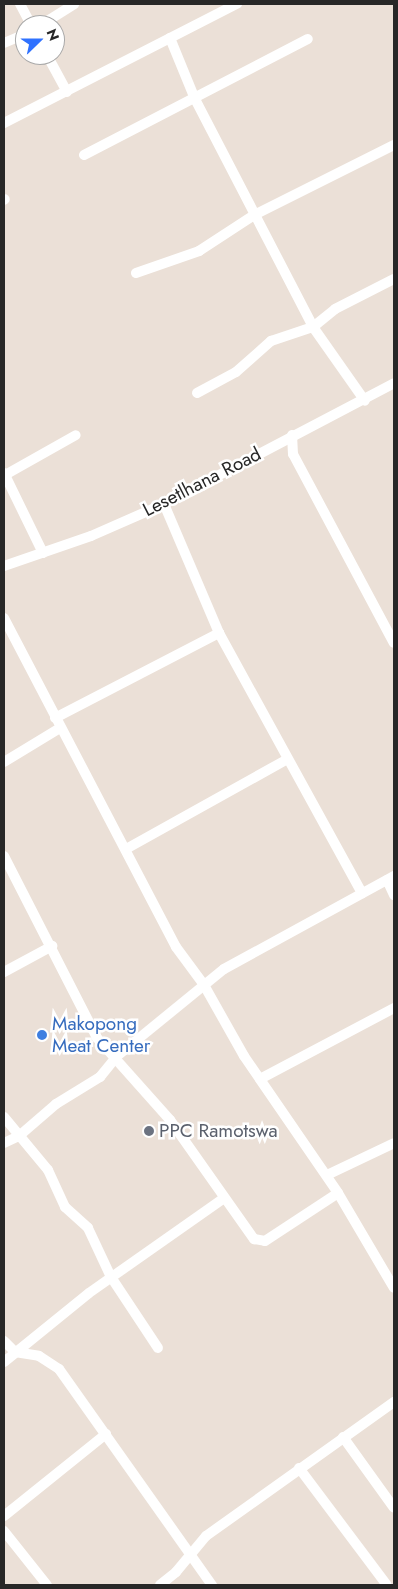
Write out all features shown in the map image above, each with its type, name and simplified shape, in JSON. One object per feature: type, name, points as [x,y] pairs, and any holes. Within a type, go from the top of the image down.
[{"type":"street","points":[[57,15],[74,4]]},
{"type":"street","points":[[4,123],[237,4]]},
{"type":"street","points":[[170,38],[195,99],[254,215],[314,327],[364,401]]},
{"type":"street","points":[[84,155],[308,39]]},
{"type":"street","points":[[52,65],[67,92]]},
{"type":"street","points":[[136,273],[199,251],[254,215],[394,145]]},
{"type":"street","points":[[197,393],[236,372],[271,341],[314,327],[335,309],[394,279]]},
{"type":"street","name":"Lesetlhana Road","points":[[4,566],[92,536],[164,504],[292,435],[364,401],[394,383]]},
{"type":"street","points":[[43,553],[4,474],[76,435]]},
{"type":"street","points":[[292,435],[293,454],[394,644]]},
{"type":"street","points":[[164,504],[219,633],[286,760],[362,893]]},
{"type":"street","points":[[4,618],[57,723],[176,946],[204,985],[223,1024],[338,1193],[394,1287]]},
{"type":"street","points":[[4,762],[57,723],[219,633]]},
{"type":"street","points":[[126,850],[286,760]]},
{"type":"street","points":[[4,856],[52,946],[84,1018],[97,1038],[116,1057],[170,1120],[250,1234],[260,1242],[338,1193]]},
{"type":"street","points":[[4,1143],[19,1136],[56,1104],[100,1077],[116,1057],[235,962],[390,878],[394,895]]},
{"type":"street","points":[[4,972],[52,946]]},
{"type":"street","points":[[260,1079],[394,1008]]},
{"type":"street","points":[[4,1117],[48,1170],[65,1207],[86,1226],[111,1278],[158,1348]]},
{"type":"street","points":[[326,1175],[394,1143]]},
{"type":"street","points":[[4,1362],[111,1278],[224,1198]]},
{"type":"street","points":[[4,1341],[15,1352],[39,1356],[59,1369],[188,1554],[212,1585]]},
{"type":"street","points":[[160,1585],[176,1572],[188,1554],[206,1536],[394,1402]]},
{"type":"street","points":[[4,1516],[106,1434]]},
{"type":"street","points":[[343,1437],[394,1508]]},
{"type":"street","points":[[299,1468],[388,1585],[394,1581]]},
{"type":"street","points":[[4,1531],[47,1585]]},
{"type":"place","name":"Makopong Meat Center","points":[[42,1035]]},
{"type":"place","name":"PPC Ramotswa","points":[[149,1131]]}]
